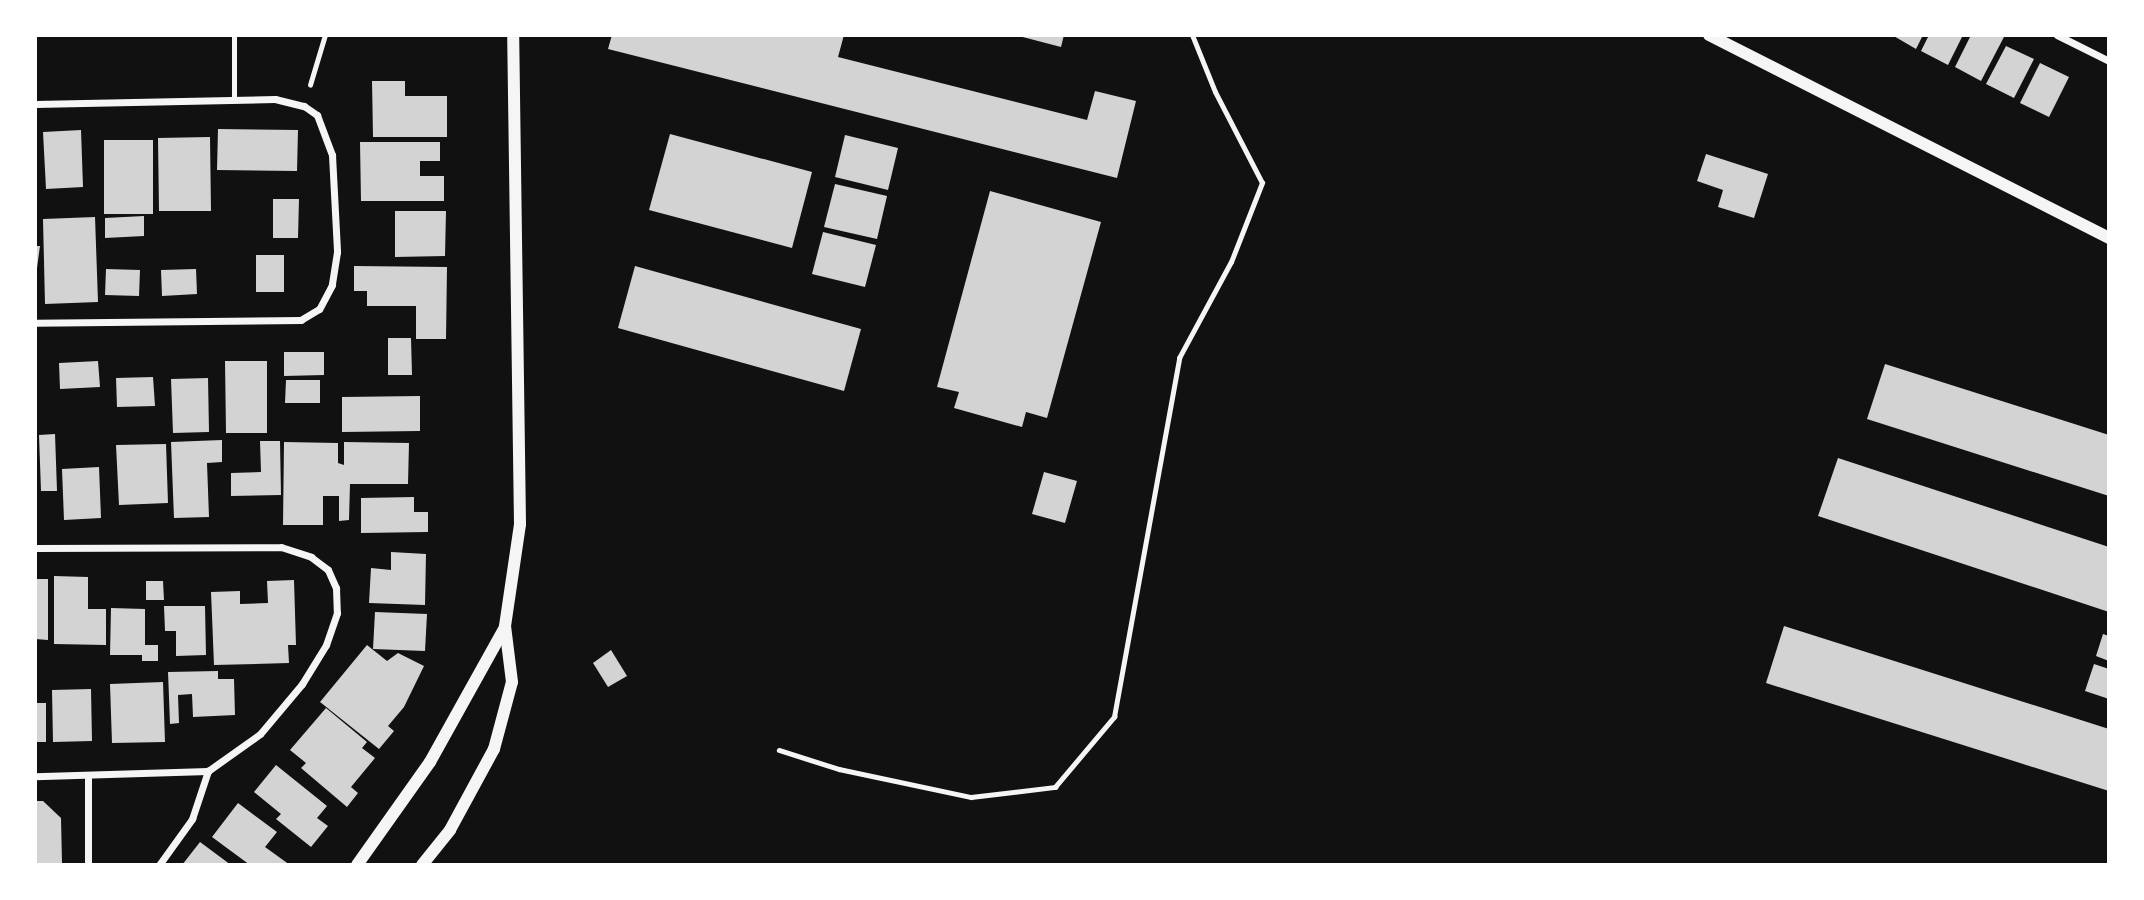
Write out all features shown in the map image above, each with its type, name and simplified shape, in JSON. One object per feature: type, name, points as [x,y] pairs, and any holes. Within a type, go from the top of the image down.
[{"type":"street","points":[[422,865],[450,830],[494,749],[512,682],[505,626],[520,524],[513,35]]},
{"type":"street","points":[[1709,35],[2109,238]]},
{"type":"street","points":[[2057,35],[2109,61]]},
{"type":"street","points":[[35,104],[275,99],[304,106],[317,115],[332,155],[337,253],[332,285],[319,309],[301,320],[275,323],[35,323]]},
{"type":"street","points":[[35,548],[281,547],[311,556],[328,570],[337,588],[337,613],[326,645],[302,684],[260,734],[208,771],[35,776]]},
{"type":"street","points":[[357,865],[429,762],[505,626]]},
{"type":"street","points":[[159,865],[192,818],[208,771]]},
{"type":"street","points":[[88,775],[88,865]]},
{"type":"lane","points":[[234,35],[234,99]]},
{"type":"path","points":[[304,106],[326,35]]},
{"type":"path","points":[[779,750],[839,769],[971,797],[1055,787],[1114,717],[1179,358],[1231,262],[1262,183],[1215,92],[1192,35]]},
{"type":"building","points":[[612,35],[844,35],[838,57],[1087,120],[1095,91],[1136,101],[1117,178],[608,49]]},
{"type":"building","points":[[1015,35],[1064,35],[1061,47]]},
{"type":"building","points":[[1892,35],[1923,35],[1916,49]]},
{"type":"building","points":[[1929,35],[1963,35],[1948,65],[1921,51]]},
{"type":"building","points":[[1971,35],[2005,35],[1981,81],[1955,67]]},
{"type":"building","points":[[2006,46],[2034,59],[2014,98],[1986,84]]},
{"type":"building","points":[[2040,63],[2069,77],[2049,117],[2020,103]]},
{"type":"building","points":[[372,81],[405,81],[405,96],[447,96],[447,137],[373,137]]},
{"type":"building","points":[[218,129],[298,130],[297,171],[217,170]]},
{"type":"building","points":[[81,130],[83,187],[46,189],[43,132]]},
{"type":"building","points":[[670,134],[812,172],[792,248],[649,210]]},
{"type":"building","points":[[845,135],[898,148],[888,190],[835,177]]},
{"type":"building","points":[[210,137],[211,211],[159,211],[158,138]]},
{"type":"building","points":[[104,140],[153,140],[153,214],[104,214]]},
{"type":"building","points":[[360,142],[440,142],[440,161],[420,161],[420,176],[444,176],[444,201],[361,201]]},
{"type":"building","points":[[1706,154],[1768,174],[1754,218],[1718,207],[1723,190],[1697,181]]},
{"type":"building","points":[[835,184],[887,196],[877,239],[824,227]]},
{"type":"building","points":[[990,191],[1101,222],[1047,418],[1026,412],[1022,427],[954,408],[959,392],[937,387]]},
{"type":"building","points":[[273,199],[299,199],[298,238],[273,238]]},
{"type":"building","points":[[395,211],[446,211],[445,256],[395,257]]},
{"type":"building","points":[[144,216],[144,236],[105,238],[105,218]]},
{"type":"building","points":[[95,217],[98,302],[45,304],[43,219]]},
{"type":"building","points":[[823,232],[876,245],[865,287],[812,274]]},
{"type":"building","points":[[35,246],[40,246],[35,283]]},
{"type":"building","points":[[256,255],[284,255],[284,292],[256,292]]},
{"type":"building","points":[[354,266],[447,267],[446,339],[416,339],[416,306],[367,306],[367,291],[354,291]]},
{"type":"building","points":[[635,266],[861,329],[844,391],[618,328]]},
{"type":"building","points":[[106,269],[140,270],[139,296],[105,295]]},
{"type":"building","points":[[196,269],[197,294],[162,296],[161,270]]},
{"type":"building","points":[[388,338],[411,338],[412,375],[388,375]]},
{"type":"building","points":[[284,352],[324,352],[324,375],[284,376]]},
{"type":"building","points":[[98,361],[100,387],[60,389],[59,363]]},
{"type":"building","points":[[225,361],[267,361],[267,433],[226,433]]},
{"type":"building","points":[[1885,364],[2109,435],[2109,496],[1867,419]]},
{"type":"building","points":[[153,377],[155,406],[117,407],[116,378]]},
{"type":"building","points":[[208,378],[209,432],[173,433],[171,379]]},
{"type":"building","points":[[286,380],[320,380],[320,403],[285,403]]},
{"type":"building","points":[[420,396],[420,431],[342,432],[342,397]]},
{"type":"building","points":[[55,434],[57,491],[41,491],[39,435]]},
{"type":"building","points":[[222,440],[222,462],[207,463],[209,517],[174,518],[171,442]]},
{"type":"building","points":[[260,441],[280,441],[281,495],[231,496],[231,473],[261,472]]},
{"type":"building","points":[[284,442],[338,443],[338,463],[344,465],[344,442],[409,443],[408,484],[350,484],[349,520],[339,521],[339,496],[323,496],[323,525],[283,525]]},
{"type":"building","points":[[166,444],[168,503],[119,505],[116,445]]},
{"type":"building","points":[[1838,458],[2109,547],[2109,612],[1818,516]]},
{"type":"building","points":[[99,467],[101,518],[64,520],[62,469]]},
{"type":"building","points":[[1044,472],[1077,481],[1065,523],[1032,514]]},
{"type":"building","points":[[414,497],[414,512],[428,512],[428,532],[361,533],[361,498]]},
{"type":"building","points":[[391,552],[426,554],[425,605],[369,603],[371,568],[391,570]]},
{"type":"building","points":[[54,576],[88,577],[88,609],[106,609],[106,645],[54,644]]},
{"type":"building","points":[[35,579],[48,579],[48,640],[35,639]]},
{"type":"building","points":[[294,580],[296,645],[288,645],[289,663],[214,665],[211,592],[240,591],[240,604],[268,603],[267,581]]},
{"type":"building","points":[[146,581],[163,581],[164,600],[146,600]]},
{"type":"building","points":[[164,606],[205,606],[206,655],[176,656],[176,631],[165,631]]},
{"type":"building","points":[[111,608],[145,609],[145,645],[158,645],[158,661],[142,661],[142,655],[110,655]]},
{"type":"building","points":[[375,612],[427,614],[425,651],[373,649]]},
{"type":"building","points":[[1784,626],[2109,729],[2109,791],[1766,683]]},
{"type":"building","points":[[2103,634],[2109,636],[2109,661],[2096,656]]},
{"type":"building","points":[[367,645],[387,661],[398,653],[424,666],[404,707],[388,726],[394,731],[379,749],[320,702]]},
{"type":"building","points":[[611,650],[627,676],[608,687],[593,663]]},
{"type":"building","points":[[2094,664],[2109,669],[2109,699],[2085,691]]},
{"type":"building","points":[[218,671],[218,679],[234,679],[235,715],[193,717],[192,694],[178,695],[179,723],[170,724],[168,672]]},
{"type":"building","points":[[163,682],[165,742],[112,743],[110,684]]},
{"type":"building","points":[[91,689],[92,741],[53,742],[52,690]]},
{"type":"building","points":[[35,703],[46,703],[46,742],[35,742]]},
{"type":"building","points":[[326,708],[367,742],[362,748],[375,758],[351,787],[358,793],[347,807],[301,768],[306,763],[290,750]]},
{"type":"building","points":[[276,765],[327,806],[317,818],[328,826],[311,847],[276,819],[281,814],[254,792]]},
{"type":"building","points":[[35,801],[43,801],[61,818],[62,863],[35,863]]},
{"type":"building","points":[[238,803],[277,832],[265,847],[290,865],[250,865],[212,837]]},
{"type":"building","points":[[200,842],[231,865],[182,865]]}]
